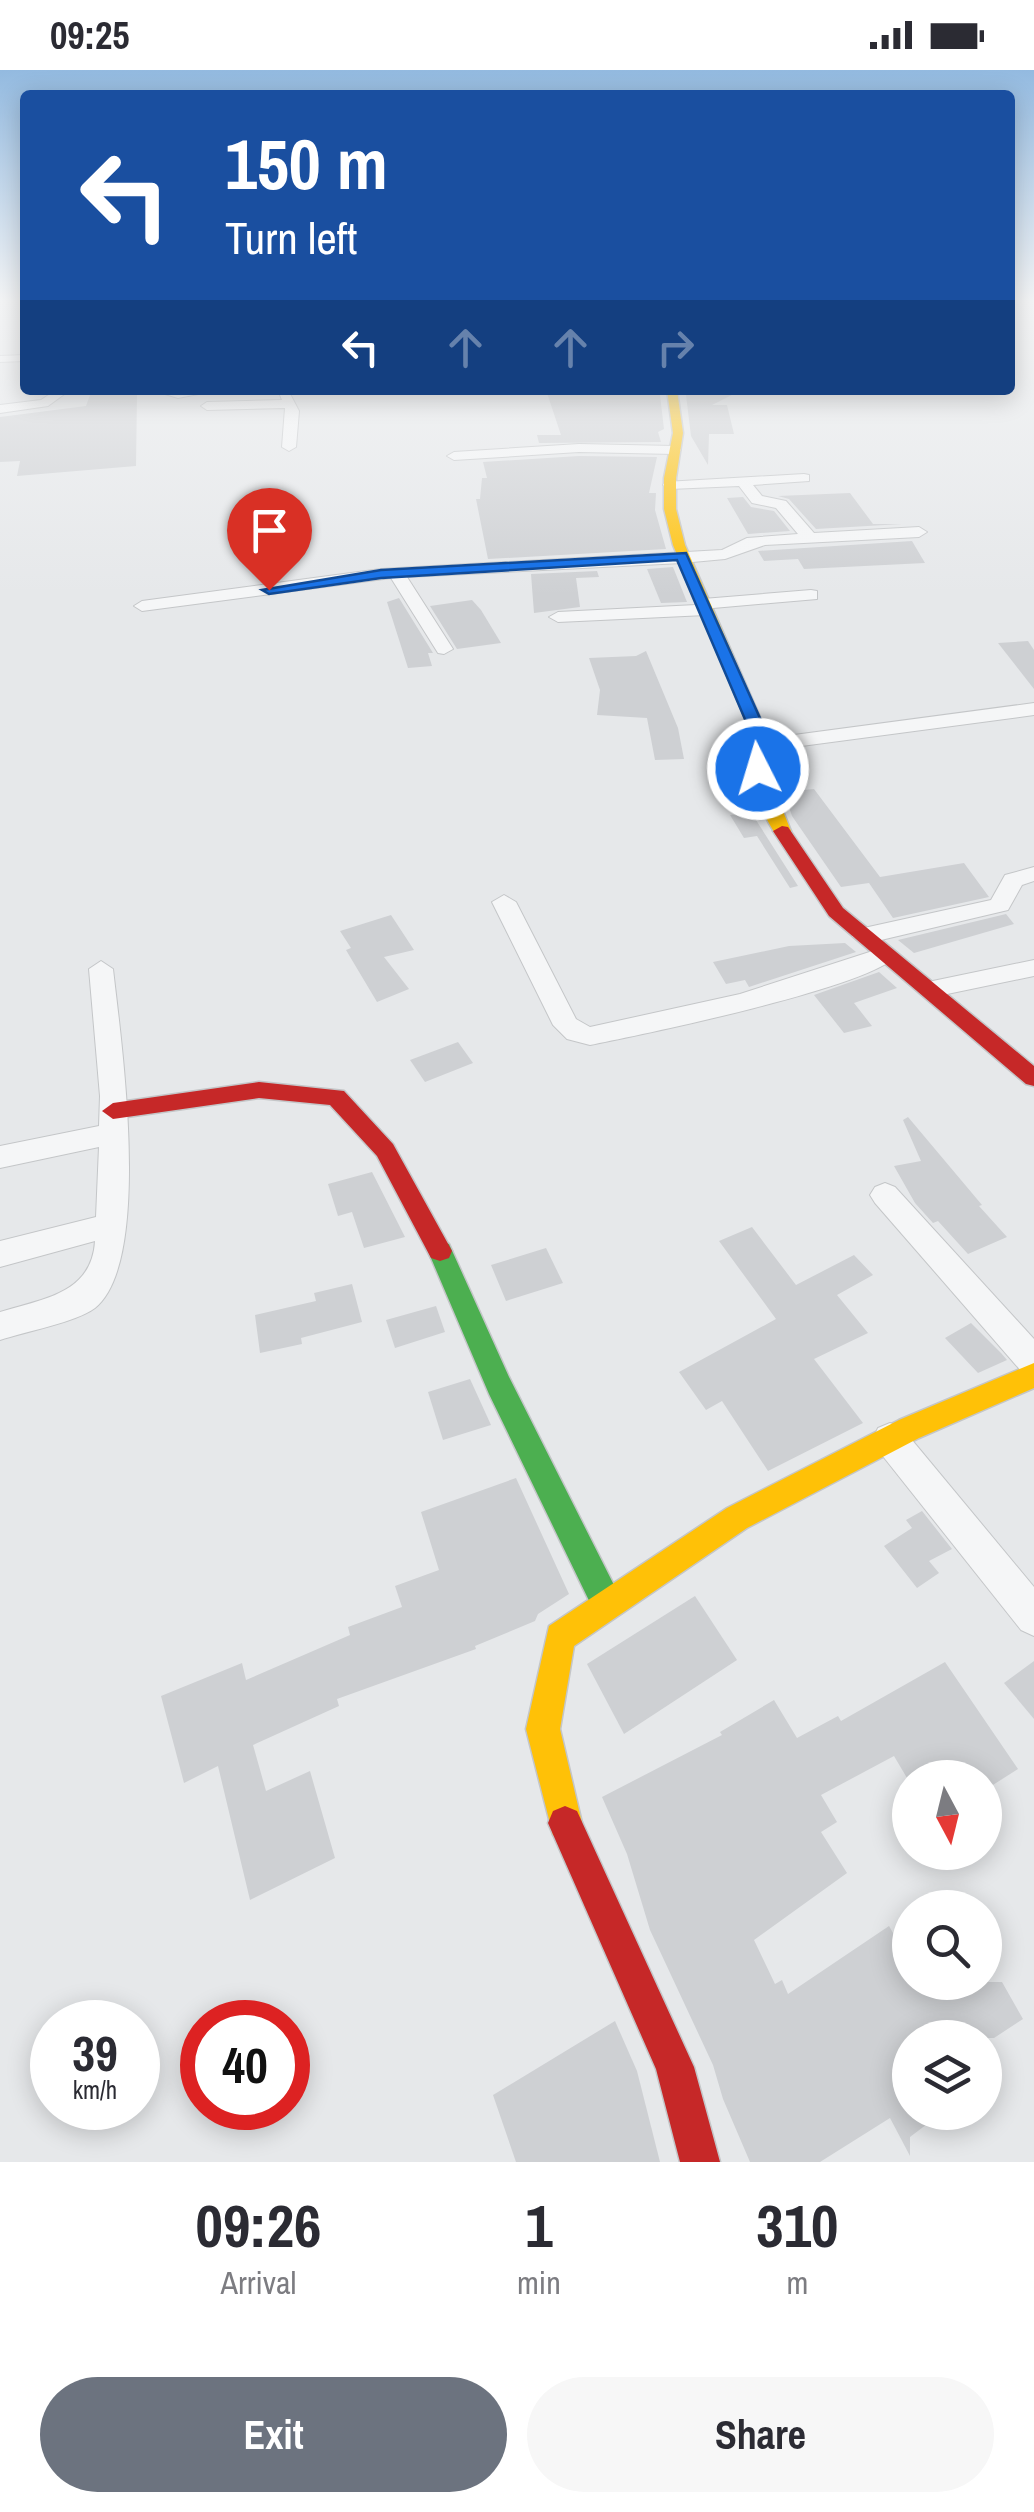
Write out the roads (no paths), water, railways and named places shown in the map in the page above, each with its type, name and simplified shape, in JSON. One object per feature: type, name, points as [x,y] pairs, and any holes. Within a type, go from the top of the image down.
[{"type":"street","points":[[0,409],[49,400]]},
{"type":"street","points":[[288,400],[294,427],[289,447]]},
{"type":"street","points":[[673,400],[678,432],[670,509],[682,557],[764,745],[758,769],[774,818],[836,912],[1034,1078]]},
{"type":"street","points":[[207,406],[290,404]]},
{"type":"street","points":[[454,456],[593,448],[674,450]]},
{"type":"street","points":[[670,485],[804,478]]},
{"type":"street","points":[[744,483],[757,500],[781,504],[810,538]]},
{"type":"street","points":[[142,606],[396,574],[732,553],[747,542],[919,532]]},
{"type":"street","points":[[396,574],[444,650]]},
{"type":"street","points":[[558,616],[704,607],[811,595]]},
{"type":"street","points":[[764,745],[1034,708]]},
{"type":"street","points":[[864,936],[1000,905],[1013,880],[1034,874]]},
{"type":"street","points":[[504,902],[566,1025],[576,1034],[590,1036],[764,998],[819,982],[885,954]]},
{"type":"street","points":[[0,1326],[82,1300],[101,1279],[110,1248],[112,1122],[101,968]]},
{"type":"street","points":[[928,990],[1034,968]]},
{"type":"street","points":[[0,1157],[112,1122],[259,1090],[336,1096],[385,1150],[442,1252],[499,1385],[607,1604]]},
{"type":"street","points":[[885,1195],[1034,1362]]},
{"type":"street","points":[[0,1254],[111,1225]]},
{"type":"street","points":[[700,2162],[675,2067],[566,1828],[543,1729],[560,1638],[736,1518],[890,1439],[1034,1375]]},
{"type":"street","points":[[890,1439],[1034,1617]]}]
